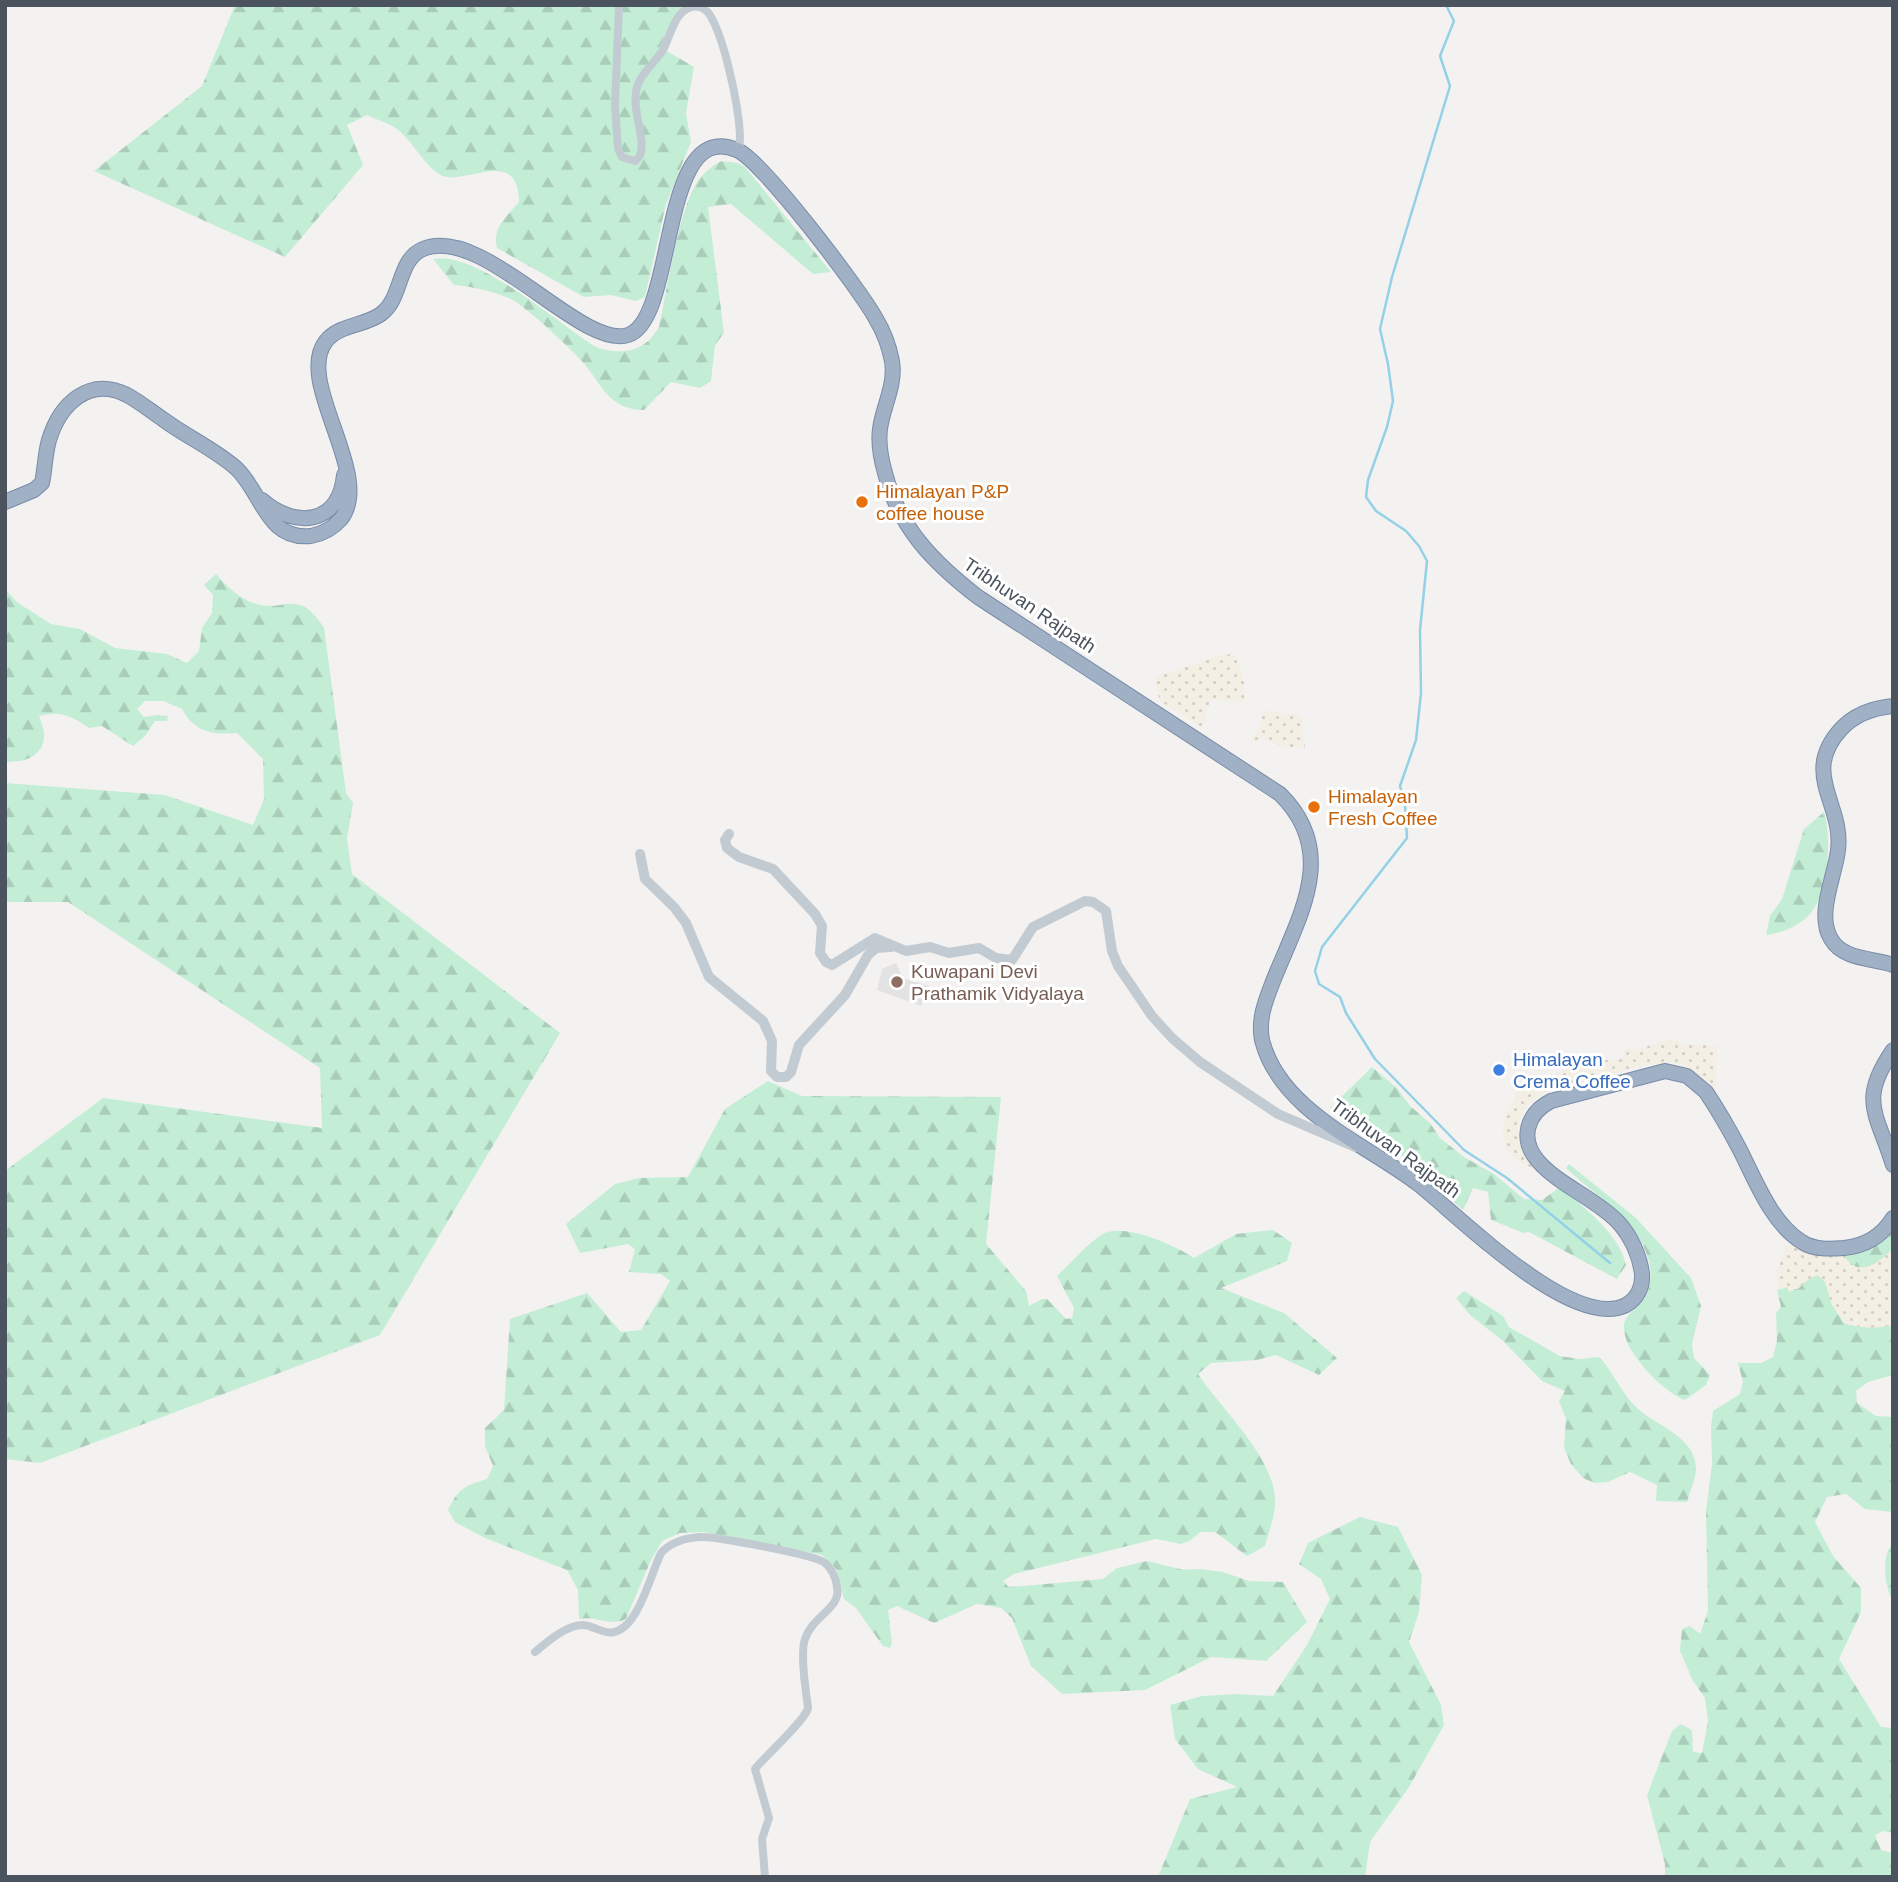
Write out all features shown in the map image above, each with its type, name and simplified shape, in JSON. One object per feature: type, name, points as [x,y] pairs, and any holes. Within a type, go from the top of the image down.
[{"type":"highway","points":[[5,502],[40,486],[49,441],[62,413],[77,396],[101,388],[131,397],[226,461],[243,476],[270,519],[281,529],[303,536],[322,533],[341,519],[348,504],[349,488],[345,463],[320,377],[321,352],[326,341],[335,333],[373,319],[384,311],[394,297],[408,262],[415,253],[424,248],[440,246],[464,250],[499,267],[589,327],[611,336],[629,335],[642,325],[653,305],[675,208],[689,171],[709,149],[724,147],[739,151]]},
{"type":"highway","name":"Tribhuvan Rajpath","points":[[739,151],[769,178],[868,306],[889,346],[893,374],[880,433],[883,467],[895,506],[922,546],[947,572],[978,597],[1280,794],[1300,818],[1310,848],[1310,883],[1302,911],[1266,997],[1261,1024],[1262,1039],[1276,1070],[1303,1103],[1345,1138],[1378,1156],[1427,1191],[1534,1279],[1576,1301],[1604,1309],[1623,1306],[1637,1295],[1642,1282],[1639,1261],[1631,1241],[1618,1222],[1591,1199],[1549,1171],[1532,1152],[1527,1135],[1528,1124],[1537,1110],[1551,1101],[1661,1072],[1680,1073],[1695,1081],[1706,1092],[1768,1203],[1787,1229],[1801,1242],[1824,1249],[1853,1247],[1873,1238],[1893,1218]]},
{"type":"highway","points":[[1893,706],[1867,710],[1845,725],[1827,749],[1822,772],[1839,849],[1825,913],[1826,929],[1838,948],[1866,959],[1893,965]]},
{"type":"highway","points":[[1893,1050],[1876,1078],[1872,1099],[1874,1115],[1893,1165]]},
{"type":"street","points":[[619,5],[615,96],[618,149],[622,157],[635,161],[642,150],[634,107],[635,89],[641,77],[662,52],[678,18],[693,6],[701,7],[709,14],[724,51],[739,121],[739,151]]},
{"type":"street","points":[[729,834],[726,840],[727,848],[739,857],[773,869],[815,914],[822,926],[820,953],[826,962],[832,965],[875,938],[906,951],[930,947],[949,953],[979,948],[996,958],[1012,960],[1033,927],[1085,901],[1093,902],[1106,911],[1112,951],[1118,967],[1152,1016],[1172,1038],[1200,1062],[1278,1114],[1327,1137],[1378,1156]]},
{"type":"street","points":[[640,854],[645,879],[681,916],[692,934],[709,977],[762,1021],[772,1041],[771,1071],[777,1077],[786,1077],[791,1072],[799,1045],[845,995],[868,955],[876,948],[895,947]]},
{"type":"street","points":[[535,1652],[546,1642],[580,1625],[611,1632],[626,1626],[644,1594],[661,1553],[677,1541],[699,1537],[716,1538],[790,1552],[824,1562],[833,1573],[838,1589],[834,1605],[812,1623],[803,1641],[808,1709],[755,1769],[769,1818],[762,1839],[765,1877]]},
{"type":"shaded area","name":"Kuwapani Devi Prathamik Vidyalaya","points":[[896,963],[903,978],[929,986],[921,1006],[877,990],[882,969]]},
{"type":"green space","points":[[235,5],[687,5],[670,24],[660,47],[694,67],[686,113],[691,142],[666,204],[645,297],[636,301],[611,295],[584,297],[497,248],[498,228],[519,202],[516,185],[510,176],[490,171],[443,176],[431,167],[397,129],[367,115],[347,125],[363,165],[285,257],[94,171],[202,86]]},
{"type":"green space","points":[[722,161],[738,163],[745,167],[831,272],[813,274],[731,204],[708,207],[724,333],[715,345],[711,381],[700,388],[671,382],[644,410],[631,409],[612,399],[577,356],[516,302],[477,288],[454,285],[433,259],[451,259],[494,277],[598,348],[633,350],[647,342],[659,327],[680,227],[693,190],[705,173]]},
{"type":"green space","points":[[216,574],[234,592],[247,600],[272,606],[301,605],[324,627],[346,793],[353,803],[347,838],[352,874],[560,1033],[380,1335],[40,1463],[5,1459],[5,1171],[103,1098],[322,1128],[320,1068],[68,902],[5,902],[5,783],[165,795],[253,825],[264,799],[263,759],[237,733],[212,732],[198,727],[182,709],[163,701],[145,701],[137,709],[144,717],[168,716],[167,721],[155,721],[145,736],[133,746],[102,726],[89,728],[65,715],[46,714],[39,716],[44,736],[39,751],[24,760],[5,762],[5,589],[18,603],[51,624],[80,629],[115,648],[167,654],[187,663],[199,651],[202,628],[212,613],[213,595],[204,585]]},
{"type":"green space","points":[[1824,812],[1828,836],[1827,864],[1816,905],[1806,918],[1796,925],[1766,935],[1770,916],[1782,899],[1804,829]]},
{"type":"green space","points":[[1372,1067],[1397,1088],[1410,1106],[1430,1123],[1440,1138],[1464,1157],[1494,1174],[1524,1199],[1542,1200],[1560,1187],[1599,1222],[1616,1242],[1626,1265],[1617,1279],[1529,1232],[1524,1233],[1491,1220],[1488,1192],[1473,1188],[1463,1210],[1392,1147],[1378,1137],[1362,1133],[1344,1123],[1330,1108]]},
{"type":"green space","points":[[768,1081],[802,1096],[1001,1097],[986,1244],[1026,1291],[1029,1306],[1047,1299],[1066,1319],[1072,1318],[1074,1308],[1057,1276],[1095,1239],[1110,1231],[1148,1236],[1194,1258],[1236,1234],[1273,1230],[1292,1243],[1287,1261],[1221,1288],[1284,1313],[1337,1358],[1319,1375],[1276,1355],[1257,1360],[1211,1363],[1198,1374],[1246,1436],[1267,1470],[1275,1503],[1265,1546],[1247,1556],[1215,1532],[1200,1532],[1181,1544],[1156,1539],[1014,1574],[1003,1581],[1009,1587],[1103,1579],[1117,1568],[1147,1561],[1184,1570],[1223,1572],[1249,1581],[1283,1582],[1307,1622],[1266,1661],[1211,1657],[1145,1690],[1062,1694],[1031,1666],[1012,1618],[1001,1608],[977,1604],[934,1623],[897,1606],[888,1610],[892,1644],[890,1648],[883,1646],[856,1608],[844,1599],[837,1570],[822,1555],[704,1532],[680,1533],[662,1541],[626,1619],[614,1622],[579,1619],[578,1590],[567,1570],[485,1538],[455,1522],[448,1510],[459,1492],[487,1479],[493,1466],[485,1446],[485,1428],[504,1410],[510,1319],[587,1293],[621,1332],[641,1330],[670,1281],[661,1274],[629,1272],[635,1249],[628,1244],[580,1253],[566,1224],[615,1184],[639,1178],[688,1177],[725,1109]]},
{"type":"green space","points":[[1569,1164],[1636,1218],[1691,1278],[1701,1306],[1692,1344],[1694,1358],[1710,1375],[1706,1385],[1685,1400],[1666,1388],[1645,1368],[1636,1357],[1625,1334],[1625,1321],[1644,1299],[1650,1282],[1650,1264],[1642,1244],[1613,1208],[1566,1168]]},
{"type":"green space","points":[[1893,1226],[1893,1249],[1879,1261],[1860,1268],[1853,1267],[1846,1259],[1846,1253]]},
{"type":"green space","points":[[1818,1275],[1825,1281],[1844,1323],[1868,1327],[1893,1325],[1893,1375],[1868,1382],[1856,1391],[1857,1403],[1876,1416],[1893,1417],[1893,1512],[1865,1509],[1846,1494],[1827,1497],[1815,1522],[1833,1556],[1861,1588],[1861,1612],[1839,1659],[1881,1727],[1893,1728],[1893,1833],[1883,1831],[1875,1835],[1881,1850],[1893,1853],[1893,1877],[1665,1877],[1665,1864],[1647,1795],[1672,1731],[1681,1724],[1692,1730],[1693,1752],[1702,1753],[1708,1721],[1705,1698],[1693,1681],[1680,1651],[1682,1629],[1690,1626],[1700,1634],[1708,1611],[1706,1511],[1712,1464],[1713,1411],[1740,1394],[1743,1382],[1738,1363],[1761,1363],[1773,1357],[1777,1340],[1776,1313],[1781,1307],[1777,1290],[1787,1287],[1798,1289],[1809,1277]]},
{"type":"green space","points":[[1464,1291],[1503,1316],[1509,1327],[1560,1356],[1579,1359],[1599,1357],[1634,1405],[1672,1432],[1689,1448],[1696,1470],[1687,1502],[1656,1501],[1657,1485],[1630,1472],[1608,1482],[1595,1483],[1583,1478],[1571,1464],[1564,1448],[1566,1419],[1559,1401],[1565,1391],[1542,1381],[1503,1341],[1470,1315],[1456,1298]]},
{"type":"green space","points":[[1360,1517],[1398,1527],[1422,1575],[1419,1612],[1409,1642],[1441,1705],[1444,1725],[1409,1787],[1370,1842],[1365,1877],[1158,1877],[1190,1799],[1237,1787],[1198,1769],[1175,1739],[1170,1705],[1202,1696],[1273,1696],[1307,1645],[1330,1599],[1321,1579],[1299,1564],[1308,1543]]},
{"type":"green space","points":[[1893,1543],[1893,1602],[1885,1564]]},
{"type":"sand","points":[[1224,654],[1234,655],[1240,666],[1245,702],[1210,700],[1203,728],[1160,701],[1155,684],[1158,676]]},
{"type":"sand","points":[[1263,711],[1301,715],[1305,747],[1284,747],[1263,738],[1255,742],[1251,738],[1259,729]]},
{"type":"sand","points":[[1679,1040],[1680,1043],[1717,1046],[1716,1093],[1698,1074],[1673,1063],[1649,1065],[1565,1085],[1537,1098],[1526,1108],[1519,1120],[1520,1146],[1538,1172],[1508,1150],[1504,1142],[1503,1126],[1508,1110],[1517,1096],[1514,1087],[1589,1061],[1621,1059],[1624,1050],[1630,1048],[1633,1051],[1663,1041]]},
{"type":"sand","points":[[1786,1244],[1805,1250],[1846,1253],[1846,1259],[1852,1265],[1864,1268],[1876,1263],[1893,1249],[1893,1325],[1868,1327],[1844,1323],[1832,1305],[1825,1282],[1818,1275],[1789,1292],[1787,1287],[1777,1290],[1777,1271]]},
{"type":"waterway","points":[[1446,5],[1454,21],[1440,56],[1450,86],[1392,277],[1380,329],[1393,401],[1387,427],[1368,480],[1366,497],[1376,511],[1406,531],[1427,561],[1420,630],[1421,693],[1416,740],[1400,786],[1405,803],[1407,838],[1322,947],[1315,971],[1319,984],[1340,997],[1346,1013],[1375,1059],[1464,1150],[1507,1178],[1610,1263]]},
{"type":"place","name":"Himalayan P&P coffee house","points":[[862,502]]},
{"type":"place","name":"Himalayan Fresh Coffee","points":[[1314,807]]},
{"type":"place","name":"Kuwapani Devi Prathamik Vidyalaya","points":[[897,982]]},
{"type":"place","name":"Himalayan Crema Coffee","points":[[1499,1070]]}]
